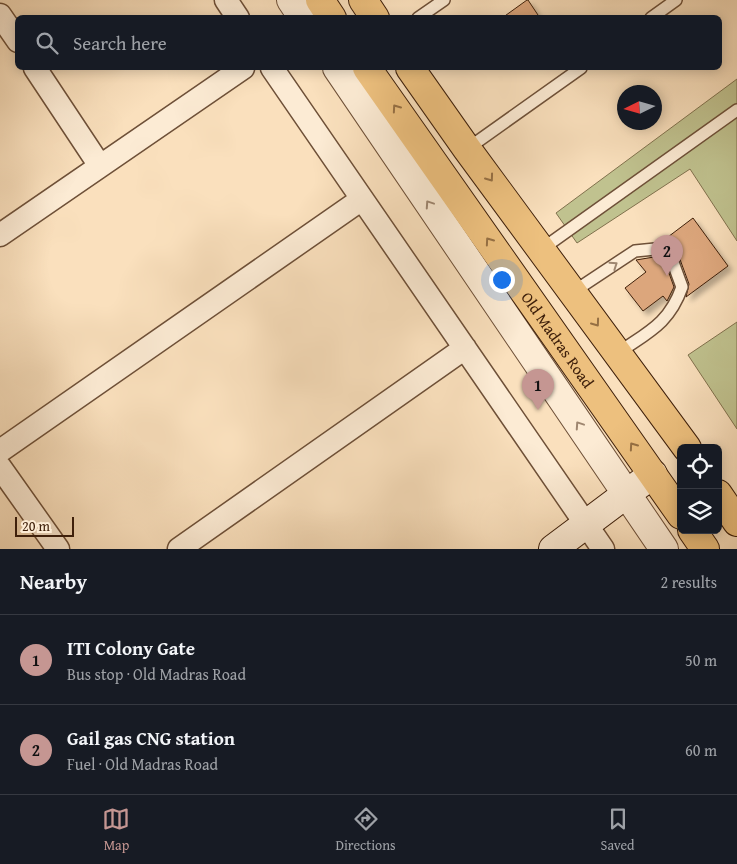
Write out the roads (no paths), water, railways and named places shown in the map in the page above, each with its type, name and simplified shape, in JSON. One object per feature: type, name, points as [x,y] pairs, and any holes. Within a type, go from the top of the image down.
[{"type":"highway","points":[[320,0],[330,15]]},
{"type":"highway","points":[[363,0],[373,15]]},
{"type":"highway","name":"Old Madras Road","points":[[368,70],[677,508]]},
{"type":"highway","points":[[411,70],[467,149],[684,444]]},
{"type":"highway","points":[[695,534],[704,549]]},
{"type":"street","points":[[0,3],[4,0]]},
{"type":"street","points":[[226,0],[236,15]]},
{"type":"street","points":[[291,0],[301,15]]},
{"type":"street","points":[[0,14],[15,36]]},
{"type":"street","points":[[36,70],[100,166]]},
{"type":"street","points":[[0,235],[240,70]]},
{"type":"street","points":[[273,70],[602,549]]},
{"type":"street","points":[[338,70],[664,549]]},
{"type":"street","points":[[0,451],[362,199]]},
{"type":"street","points":[[179,549],[465,348]]},
{"type":"street","points":[[0,467],[58,549]]},
{"type":"street","points":[[552,549],[653,474]]},
{"type":"lane","points":[[422,15],[444,0]]},
{"type":"lane","points":[[655,15],[676,0]]},
{"type":"lane","points":[[467,149],[578,70]]},
{"type":"lane","points":[[542,249],[737,110]]},
{"type":"lane","points":[[573,292],[635,251],[655,249],[671,257],[682,287],[675,307],[661,323],[618,353]]},
{"type":"place","name":"Gail gas CNG station","points":[[667,276]]},
{"type":"place","name":"ITI Colony Gate","points":[[538,410]]}]
